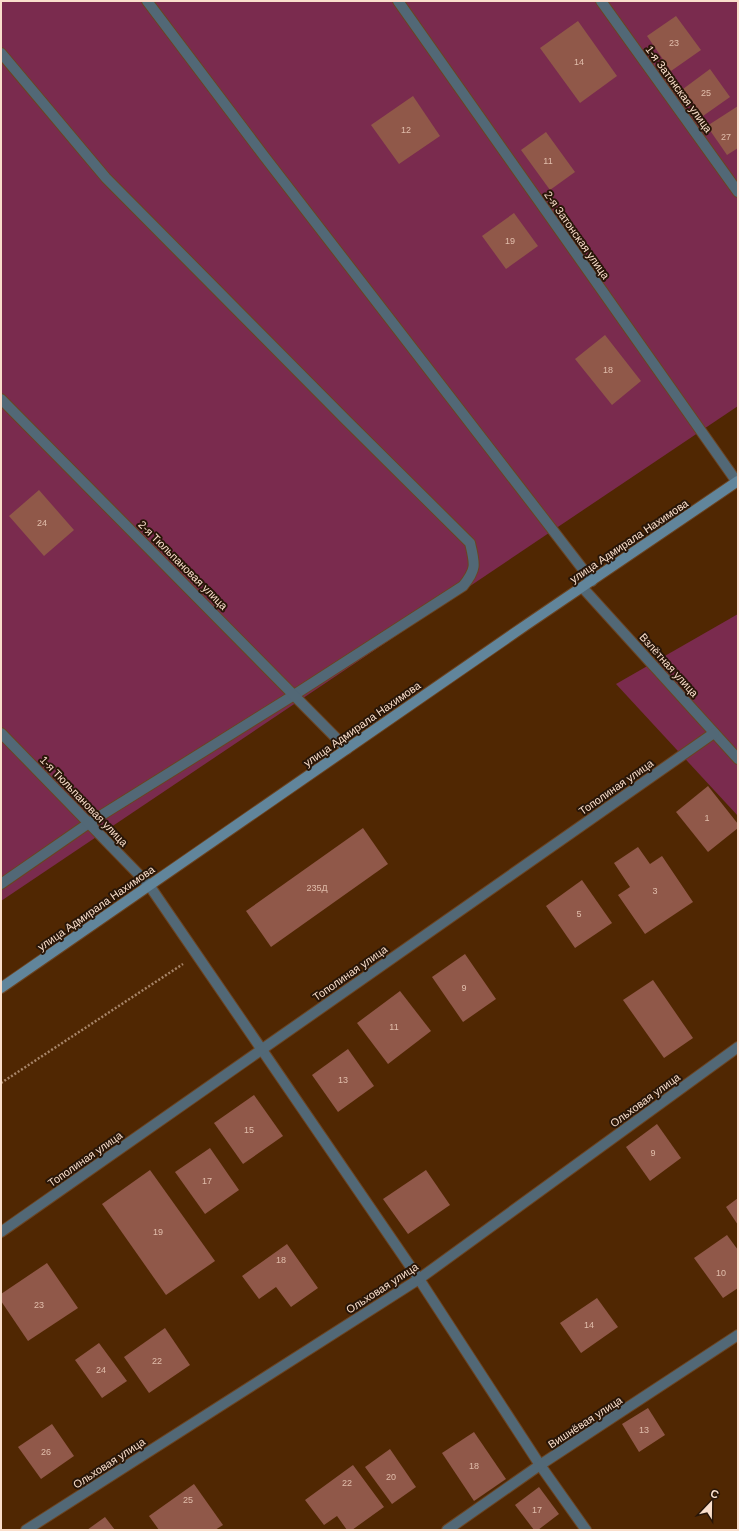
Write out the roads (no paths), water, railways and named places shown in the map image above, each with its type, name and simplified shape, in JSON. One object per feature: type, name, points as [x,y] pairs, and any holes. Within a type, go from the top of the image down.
[{"type":"main road","name":"улица Адмирала Нахимова","points":[[1,988],[737,482]]},
{"type":"street","points":[[147,1],[269,162],[592,581]]},
{"type":"street","name":"2-я Затонская улица","points":[[398,1],[737,482]]},
{"type":"street","name":"1-я Затонская улица","points":[[601,1],[738,192]]},
{"type":"street","points":[[1,52],[106,178],[470,543],[474,561],[472,575],[463,586],[294,696],[89,823],[1,884]]},
{"type":"street","name":"2-я Тюльпановая улица","points":[[1,399],[347,749]]},
{"type":"street","name":"Взлётная улица","points":[[582,588],[738,759]]},
{"type":"street","name":"1-я Тюльпановая улица","points":[[1,733],[149,885],[419,1280],[540,1466],[586,1530]]},
{"type":"street","name":"Тополиная улица","points":[[1,1232],[714,733]]},
{"type":"street","name":"Ольховая улица","points":[[26,1530],[419,1280],[738,1047]]},
{"type":"street","name":"Вишнёвая улица","points":[[447,1530],[540,1466],[738,1335]]}]
